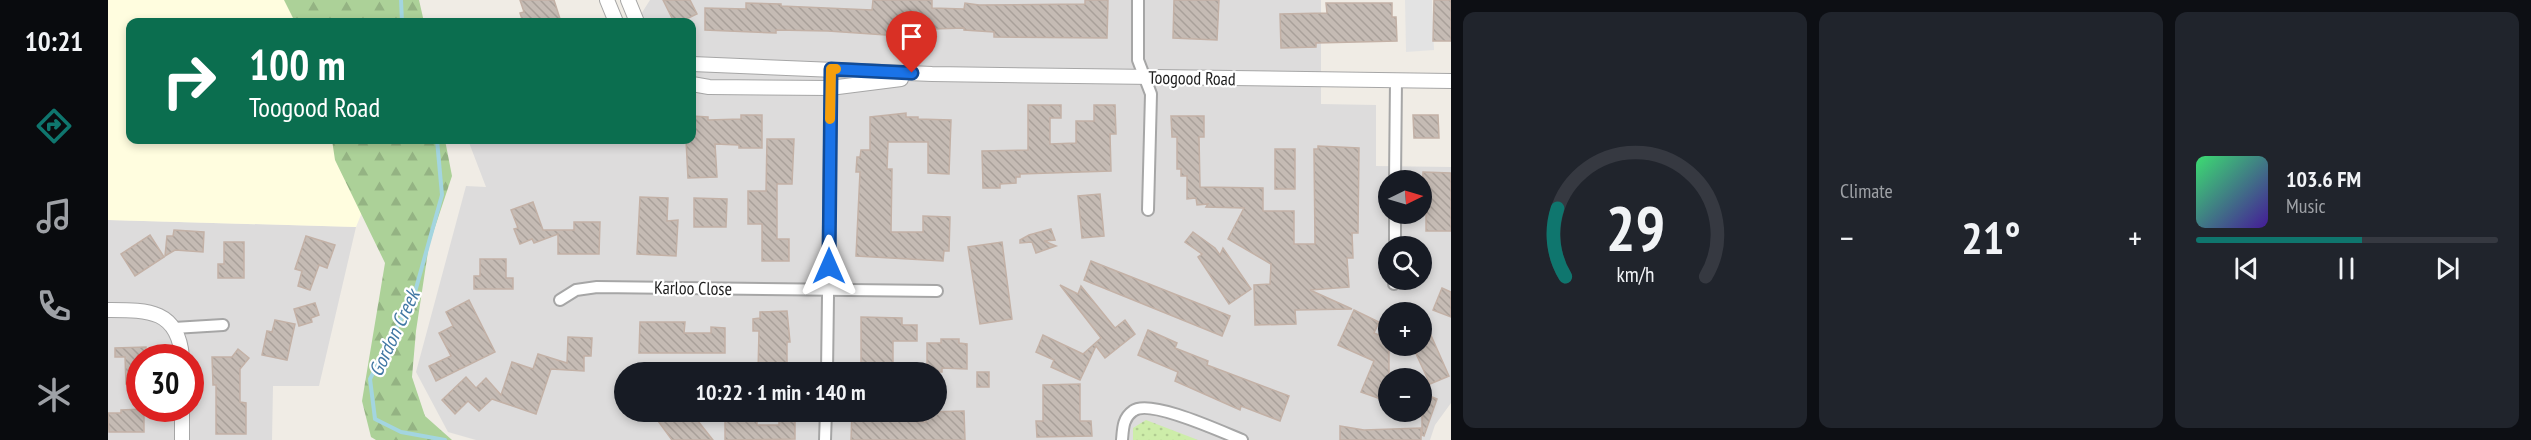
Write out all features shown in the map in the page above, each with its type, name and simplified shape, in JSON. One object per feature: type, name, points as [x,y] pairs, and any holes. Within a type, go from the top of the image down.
[{"type":"street","points":[[607,0],[614,18]]},
{"type":"street","points":[[628,0],[635,18]]},
{"type":"street","points":[[1138,0],[1138,60],[1151,94],[1149,210]]},
{"type":"street","name":"Toogood Road","points":[[696,64],[933,74],[1451,81]]},
{"type":"street","points":[[827,362],[831,69]]},
{"type":"street","name":"Toogood Road","points":[[696,85],[709,87],[830,88],[933,74]]},
{"type":"street","points":[[1395,170],[1396,80]]},
{"type":"street","name":"Karloo Close","points":[[560,300],[576,290],[597,287],[937,291]]},
{"type":"street","points":[[108,310],[148,311],[160,315],[174,328],[181,344]]},
{"type":"street","points":[[174,328],[223,325]]},
{"type":"street","points":[[1122,440],[1124,420],[1134,410],[1144,406],[1159,409],[1242,440]]},
{"type":"street","points":[[182,422],[182,440]]},
{"type":"street","points":[[825,440],[826,422]]},
{"type":"shaded area","points":[[108,0],[340,0],[345,18],[126,18],[126,144],[383,144],[386,153],[356,227],[108,220]]},
{"type":"shaded area","points":[[650,0],[1321,0],[1321,104],[1376,105],[1376,166],[1451,167],[1451,403],[1435,425],[1430,440],[476,440],[448,432],[416,372],[466,186],[486,187],[470,144],[696,144],[696,18],[639,18]]},
{"type":"shaded area","points":[[1405,0],[1432,0],[1434,50],[1406,52]]},
{"type":"shaded area","points":[[108,220],[356,227],[319,386],[273,386],[272,440],[108,440]]},
{"type":"green space","points":[[284,0],[419,0],[423,18],[293,18]]},
{"type":"green space","points":[[333,144],[446,144],[452,176],[429,245],[416,331],[412,377],[425,416],[452,440],[376,440],[371,437],[362,401],[385,263],[335,160]]},
{"type":"green space","points":[[1146,420],[1198,440],[1133,440],[1133,428]]},
{"type":"building","points":[[520,0],[554,0],[560,18],[522,18],[520,13],[524,12]]},
{"type":"building","points":[[663,0],[690,0],[697,14],[688,18],[672,18]]},
{"type":"building","points":[[873,0],[932,0],[932,8],[964,9],[965,3],[979,5],[1085,4],[1085,0],[1108,0],[1107,38],[994,37],[994,32],[964,30],[964,28],[900,30],[900,36],[828,31],[776,30],[776,33],[705,30],[705,8],[746,9],[746,3],[872,10]]},
{"type":"building","points":[[1174,0],[1219,0],[1217,40],[1173,38]]},
{"type":"building","points":[[1434,0],[1451,0],[1451,41],[1433,41]]},
{"type":"building","points":[[1326,3],[1392,3],[1392,17],[1396,17],[1397,41],[1316,43],[1316,47],[1281,48],[1280,14],[1327,13]]},
{"type":"building","points":[[1028,105],[1061,105],[1061,118],[1050,118],[1050,144],[1076,143],[1076,121],[1094,121],[1094,105],[1115,105],[1116,134],[1110,134],[1111,171],[1020,174],[1020,177],[1016,177],[1016,183],[1000,184],[1000,188],[983,188],[982,151],[1028,150]]},
{"type":"building","points":[[906,113],[906,117],[918,117],[918,119],[951,120],[949,174],[928,173],[928,142],[888,142],[887,169],[892,169],[891,232],[923,232],[923,216],[950,217],[949,251],[944,251],[943,261],[856,256],[860,172],[856,172],[857,157],[860,157],[861,150],[870,150],[870,117]]},
{"type":"building","points":[[741,115],[762,115],[762,148],[739,148],[739,145],[715,144],[717,177],[688,178],[686,144],[696,144],[696,116],[708,117],[708,120],[741,119]]},
{"type":"building","points":[[1413,115],[1438,115],[1439,138],[1414,138]]},
{"type":"building","points":[[1171,116],[1204,116],[1204,137],[1199,137],[1200,187],[1263,188],[1263,211],[1294,211],[1294,244],[1315,244],[1314,149],[1318,149],[1318,146],[1359,148],[1358,233],[1352,233],[1353,258],[1347,258],[1349,287],[1310,290],[1352,309],[1295,310],[1296,324],[1255,325],[1254,285],[1270,284],[1271,264],[1228,239],[1244,208],[1206,207],[1208,204],[1197,205],[1196,198],[1187,199],[1187,176],[1181,176],[1181,169],[1177,169],[1177,137],[1172,137]]},
{"type":"building","points":[[767,139],[794,139],[792,184],[777,184],[777,239],[789,239],[789,261],[762,261],[762,224],[748,224],[748,191],[766,191]]},
{"type":"building","points":[[1275,149],[1295,149],[1295,189],[1275,189]]},
{"type":"building","points":[[1432,172],[1451,173],[1451,231],[1426,231],[1426,224],[1432,224]]},
{"type":"building","points":[[1100,194],[1104,236],[1082,238],[1078,196]]},
{"type":"building","points":[[640,197],[668,198],[667,221],[678,220],[676,256],[637,254]]},
{"type":"building","points":[[694,198],[727,199],[726,227],[694,227]]},
{"type":"building","points":[[533,202],[543,230],[574,230],[574,222],[600,222],[599,254],[558,254],[558,234],[534,243],[532,239],[520,244],[514,229],[518,228],[511,210]]},
{"type":"building","points":[[1051,229],[1055,240],[1044,241],[1056,246],[1036,253],[1032,242],[1020,243],[1020,240],[1029,235]]},
{"type":"building","points":[[174,230],[204,232],[203,252],[175,250],[165,256],[167,236],[173,236]]},
{"type":"building","points":[[1193,232],[1215,248],[1220,255],[1223,248],[1251,289],[1229,304],[1198,257],[1202,254],[1185,242]]},
{"type":"building","points":[[150,235],[164,257],[135,276],[121,254]]},
{"type":"building","points":[[306,236],[335,245],[327,268],[319,265],[310,290],[298,286],[302,271],[295,269]]},
{"type":"building","points":[[224,242],[244,242],[244,278],[218,278],[218,264],[224,264]]},
{"type":"building","points":[[1002,242],[1012,319],[980,324],[968,247]]},
{"type":"building","points":[[480,259],[506,259],[506,278],[513,278],[513,289],[474,289],[474,276],[480,276]]},
{"type":"building","points":[[1091,261],[1230,316],[1222,336],[1084,280]]},
{"type":"building","points":[[1060,285],[1078,294],[1081,286],[1115,328],[1125,320],[1135,334],[1105,358],[1096,346],[1080,380],[1051,367],[1054,360],[1036,352],[1043,335],[1083,354],[1101,338]]},
{"type":"building","points":[[1442,288],[1451,292],[1451,317],[1433,310]]},
{"type":"building","points":[[469,300],[495,352],[436,381],[429,366],[451,356],[439,333],[453,326],[446,312]]},
{"type":"building","points":[[315,303],[319,315],[311,318],[312,322],[299,326],[294,309]]},
{"type":"building","points":[[1354,310],[1378,322],[1374,333],[1378,335],[1378,356],[1389,356],[1389,368],[1378,368],[1378,398],[1361,392],[1374,361],[1338,345]]},
{"type":"building","points":[[787,311],[790,342],[787,342],[787,362],[758,362],[759,331],[753,331],[753,319],[760,318],[760,312]]},
{"type":"building","points":[[861,317],[902,318],[902,325],[917,325],[917,341],[893,341],[893,362],[861,362]]},
{"type":"building","points":[[275,320],[295,324],[287,360],[262,355],[267,331],[272,332]]},
{"type":"building","points":[[640,322],[685,322],[684,333],[711,333],[711,327],[725,328],[725,353],[639,353]]},
{"type":"building","points":[[1148,330],[1177,343],[1175,348],[1208,361],[1207,365],[1289,396],[1280,421],[1241,406],[1240,410],[1175,381],[1178,372],[1138,355]]},
{"type":"building","points":[[568,337],[592,338],[591,356],[584,356],[584,371],[551,369],[536,414],[492,399],[479,411],[468,401],[455,414],[442,400],[466,377],[476,388],[486,378],[501,395],[512,362],[533,369],[538,354],[567,363]]},
{"type":"building","points":[[1432,338],[1449,376],[1432,383],[1432,368],[1423,368],[1417,356],[1432,356]]},
{"type":"building","points":[[941,339],[959,339],[959,343],[967,344],[967,369],[947,368],[947,362],[927,362],[927,343],[941,343]]},
{"type":"building","points":[[115,348],[126,348],[126,384],[125,357],[115,357]]},
{"type":"building","points":[[238,349],[249,358],[240,369],[240,402],[246,403],[246,434],[216,434],[216,385],[213,385],[212,357],[232,357]]},
{"type":"building","points":[[977,372],[989,372],[989,387],[977,387]]},
{"type":"building","points":[[1080,384],[1080,421],[1091,421],[1092,436],[1037,437],[1036,421],[1043,421],[1043,385]]},
{"type":"building","points":[[1432,397],[1437,399],[1432,413]]},
{"type":"building","points":[[121,410],[126,410],[126,422],[144,422],[144,432],[109,432],[108,413],[121,413]]},
{"type":"building","points":[[947,411],[964,411],[965,440],[851,440],[852,422],[947,422]]},
{"type":"building","points":[[659,422],[699,422],[713,440],[672,440]]},
{"type":"building","points":[[725,422],[779,425],[779,422],[795,422],[795,439],[725,440]]},
{"type":"building","points":[[1422,422],[1429,422],[1424,436],[1422,435]]},
{"type":"building","points":[[1340,426],[1364,430],[1421,428],[1421,440],[1340,440]]},
{"type":"waterway","name":"Gordon Creek","points":[[401,0],[402,18]]},
{"type":"waterway","name":"Gordon Creek","points":[[437,144],[442,195],[415,292],[370,379],[375,419],[401,432],[445,440]]},
{"type":"slow traffic","points":[[830,119],[831,69],[836,69]]},
{"type":"route","points":[[829,266],[831,69],[912,73]]}]
